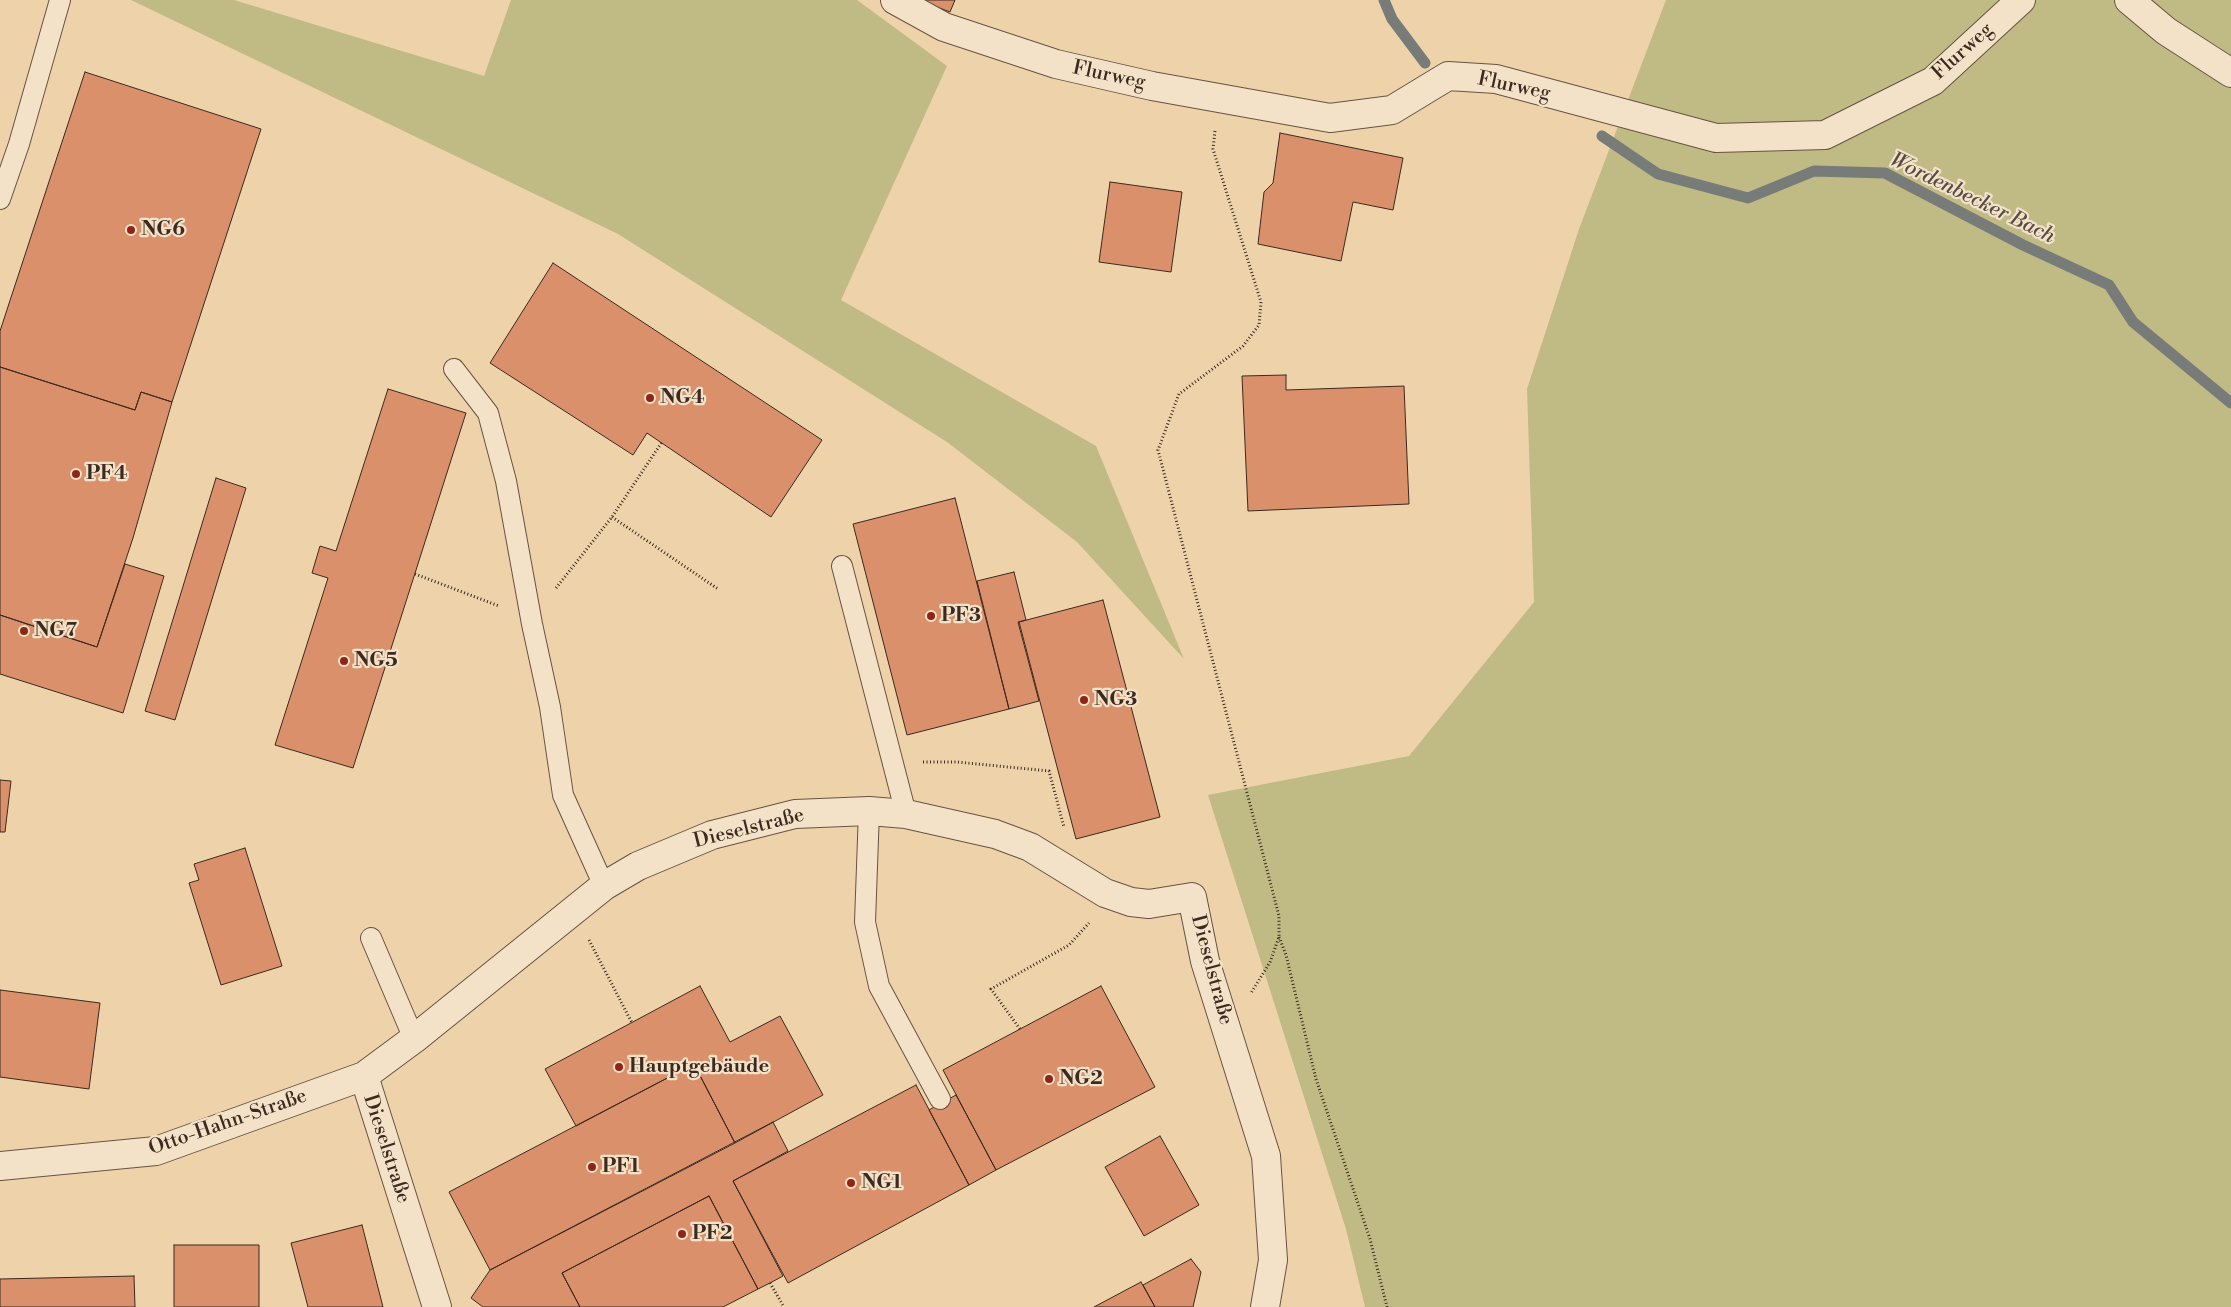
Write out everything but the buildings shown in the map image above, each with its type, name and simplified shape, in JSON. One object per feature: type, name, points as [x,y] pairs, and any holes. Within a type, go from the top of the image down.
[{"type":"street","name":"Flurweg","points":[[895,0],[944,27],[1056,64],[1219,98],[1330,118],[1392,110],[1448,76],[1496,79],[1716,138],[1825,134],[1933,81],[2021,0]]},
{"type":"street","points":[[2129,0],[2166,31],[2231,73]]},
{"type":"street","name":"Dieselstraße","points":[[437,1307],[364,1076],[414,1039],[604,886],[638,866],[712,835],[795,814],[869,811],[906,814],[995,834],[1030,847],[1105,893],[1131,902],[1149,904],[1192,897],[1206,961],[1266,1156],[1273,1260],[1265,1307]]},
{"type":"street","name":"Otto-Hahn-Straße","points":[[0,1166],[156,1151],[364,1076]]},
{"type":"lane","points":[[0,200],[19,144],[60,0]]},
{"type":"lane","points":[[454,369],[488,413],[506,481],[531,618],[550,707],[563,795],[604,886]]},
{"type":"lane","points":[[842,566],[906,814]]},
{"type":"lane","points":[[869,811],[865,922],[879,986],[940,1099]]},
{"type":"lane","points":[[371,938],[414,1039]]},
{"type":"path","points":[[1219,98],[1213,149],[1261,302],[1259,325],[1243,346],[1179,394],[1158,450],[1279,916],[1278,937],[1270,962],[1255,989],[1224,1023]]},
{"type":"path","points":[[415,574],[531,618],[612,517],[662,442]]},
{"type":"path","points":[[612,517],[718,589]]},
{"type":"path","points":[[957,762],[1049,771],[1066,834]]},
{"type":"path","points":[[572,911],[632,1023]]},
{"type":"path","points":[[1020,1029],[992,988],[1069,945],[1090,921]]},
{"type":"path","points":[[1278,937],[1286,955],[1316,1079],[1370,1239],[1387,1307]]},
{"type":"path","points":[[770,1283],[784,1307]]},
{"type":"shaded area","points":[[131,0],[234,0],[484,76],[511,0],[857,0],[947,66],[841,300],[1096,446],[1184,659],[1077,542],[947,442],[618,234]]},
{"type":"shaded area","points":[[1666,0],[2231,0],[2231,1307],[1365,1307],[1346,1229],[1208,795],[1409,756],[1534,602],[1527,389],[1579,229]]},
{"type":"waterway","name":"Wordenbecker Bach","points":[[1384,0],[1392,19],[1425,63]]},
{"type":"waterway","name":"Wordenbecker Bach","points":[[1602,136],[1658,174],[1748,198],[1814,171],[1885,173],[2023,245],[2109,285],[2133,322],[2231,403]]},
{"type":"place","name":"NG6","points":[[131,230]]},
{"type":"place","name":"NG4","points":[[650,398]]},
{"type":"place","name":"PF4","points":[[76,474]]},
{"type":"place","name":"PF3","points":[[931,616]]},
{"type":"place","name":"NG7","points":[[24,631]]},
{"type":"place","name":"NG5","points":[[344,661]]},
{"type":"place","name":"NG3","points":[[1084,700]]},
{"type":"place","name":"Hauptgebäude","points":[[619,1067]]},
{"type":"place","name":"NG2","points":[[1049,1079]]},
{"type":"place","name":"PF1","points":[[592,1167]]},
{"type":"place","name":"NG1","points":[[851,1183]]},
{"type":"place","name":"PF2","points":[[682,1234]]}]
